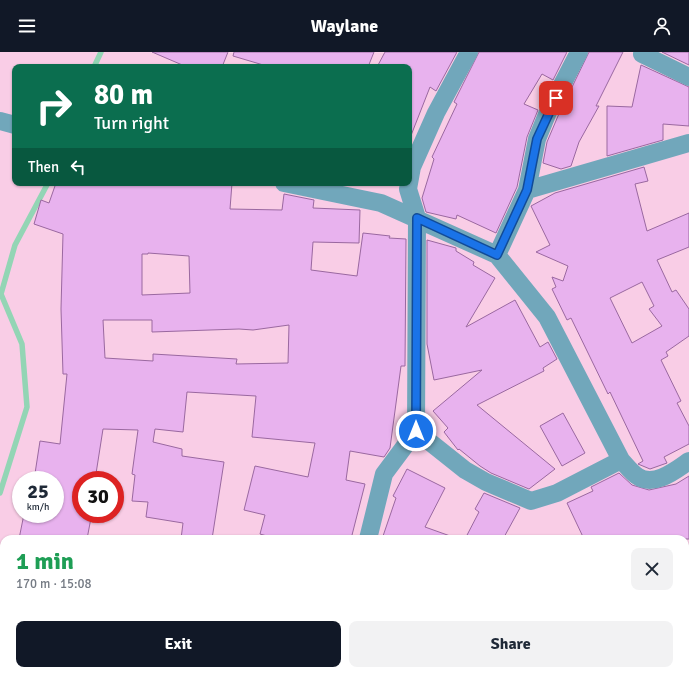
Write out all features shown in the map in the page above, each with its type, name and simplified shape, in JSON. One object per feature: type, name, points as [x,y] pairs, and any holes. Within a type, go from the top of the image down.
[{"type":"street","points":[[412,168],[436,113],[469,52]]},
{"type":"street","points":[[497,255],[527,190],[537,139],[548,112],[579,52]]},
{"type":"street","points":[[642,54],[689,77]]},
{"type":"street","points":[[0,121],[12,124]]},
{"type":"street","points":[[527,190],[689,143]]},
{"type":"street","points":[[299,186],[381,203],[497,255],[547,317],[621,460],[638,477],[652,479],[667,476],[689,461]]},
{"type":"street","points":[[369,535],[384,474],[416,431],[417,218],[408,189],[409,186]]},
{"type":"street","points":[[416,431],[465,470],[486,482],[532,501],[557,493],[621,460]]},
{"type":"building","points":[[152,52],[228,52],[223,64],[180,64]]},
{"type":"building","points":[[234,52],[374,52],[369,64],[260,64],[233,56]]},
{"type":"building","points":[[385,52],[457,52],[436,91],[430,87],[412,133],[412,64],[379,64]]},
{"type":"building","points":[[479,52],[567,52],[553,80],[542,74],[524,104],[538,110],[527,137],[517,187],[496,233],[457,215],[456,219],[426,212],[422,198],[434,159],[432,157],[457,104],[454,102]]},
{"type":"building","points":[[589,52],[623,52],[596,106],[599,106],[579,142],[571,166],[561,169],[543,163],[547,142]]},
{"type":"building","points":[[662,52],[689,52],[689,65]]},
{"type":"building","points":[[641,65],[689,87],[689,126],[663,124],[663,140],[607,156],[607,106],[632,107]]},
{"type":"building","points":[[644,167],[648,181],[635,184],[647,231],[689,213],[689,247],[657,260],[672,292],[676,290],[689,309],[689,336],[666,352],[668,356],[661,360],[681,401],[677,403],[689,426],[689,444],[664,457],[667,463],[650,469],[638,464],[643,461],[610,392],[608,394],[571,318],[567,320],[552,289],[556,287],[552,277],[563,281],[568,266],[536,252],[550,245],[531,206],[555,193]],"holes":[[[642,282],[654,306],[649,309],[662,326],[632,343],[610,298]]]},
{"type":"building","points":[[55,186],[232,186],[230,209],[282,210],[284,194],[314,200],[313,208],[360,210],[359,243],[313,242],[311,270],[357,276],[363,233],[390,236],[389,238],[406,239],[405,366],[401,366],[390,448],[384,457],[350,451],[346,480],[365,484],[352,535],[260,534],[265,515],[244,510],[255,466],[308,477],[315,443],[252,437],[256,396],[187,392],[183,432],[155,429],[153,442],[182,449],[182,456],[224,462],[213,535],[182,535],[183,523],[146,517],[148,502],[132,501],[135,475],[132,474],[138,430],[103,429],[96,471],[72,471],[72,523],[90,523],[88,535],[20,535],[22,523],[64,523],[64,471],[35,471],[40,441],[60,444],[67,374],[63,374],[61,309],[63,234],[34,224],[41,200],[49,203]],"holes":[[[148,253],[189,256],[190,293],[142,295],[142,254]],[[103,320],[152,320],[152,332],[239,329],[253,330],[289,325],[288,363],[236,364],[237,359],[153,354],[153,361],[105,358]]]},
{"type":"building","points":[[427,240],[456,248],[456,251],[474,262],[473,265],[495,278],[466,327],[515,300],[540,347],[548,342],[557,359],[543,368],[544,371],[477,405],[555,469],[529,489],[491,473],[459,449],[458,450],[444,432],[448,428],[433,411],[482,370],[434,380],[427,344]]},
{"type":"building","points":[[563,413],[585,453],[562,466],[540,426]]},
{"type":"building","points":[[407,469],[445,488],[425,527],[447,535],[383,535],[396,498],[393,496]]},
{"type":"building","points":[[619,473],[632,485],[649,490],[676,484],[689,476],[689,535],[582,535],[567,503],[593,491],[591,487]]},
{"type":"building","points":[[484,493],[520,508],[505,535],[467,535],[479,512],[475,509]]},
{"type":"waterway","points":[[95,64],[101,52]]},
{"type":"waterway","points":[[0,493],[27,407],[22,344],[1,294],[15,245],[46,186]]},
{"type":"route","points":[[416,431],[417,218],[497,255],[527,190],[531,163],[537,139],[548,112],[556,98]]}]
